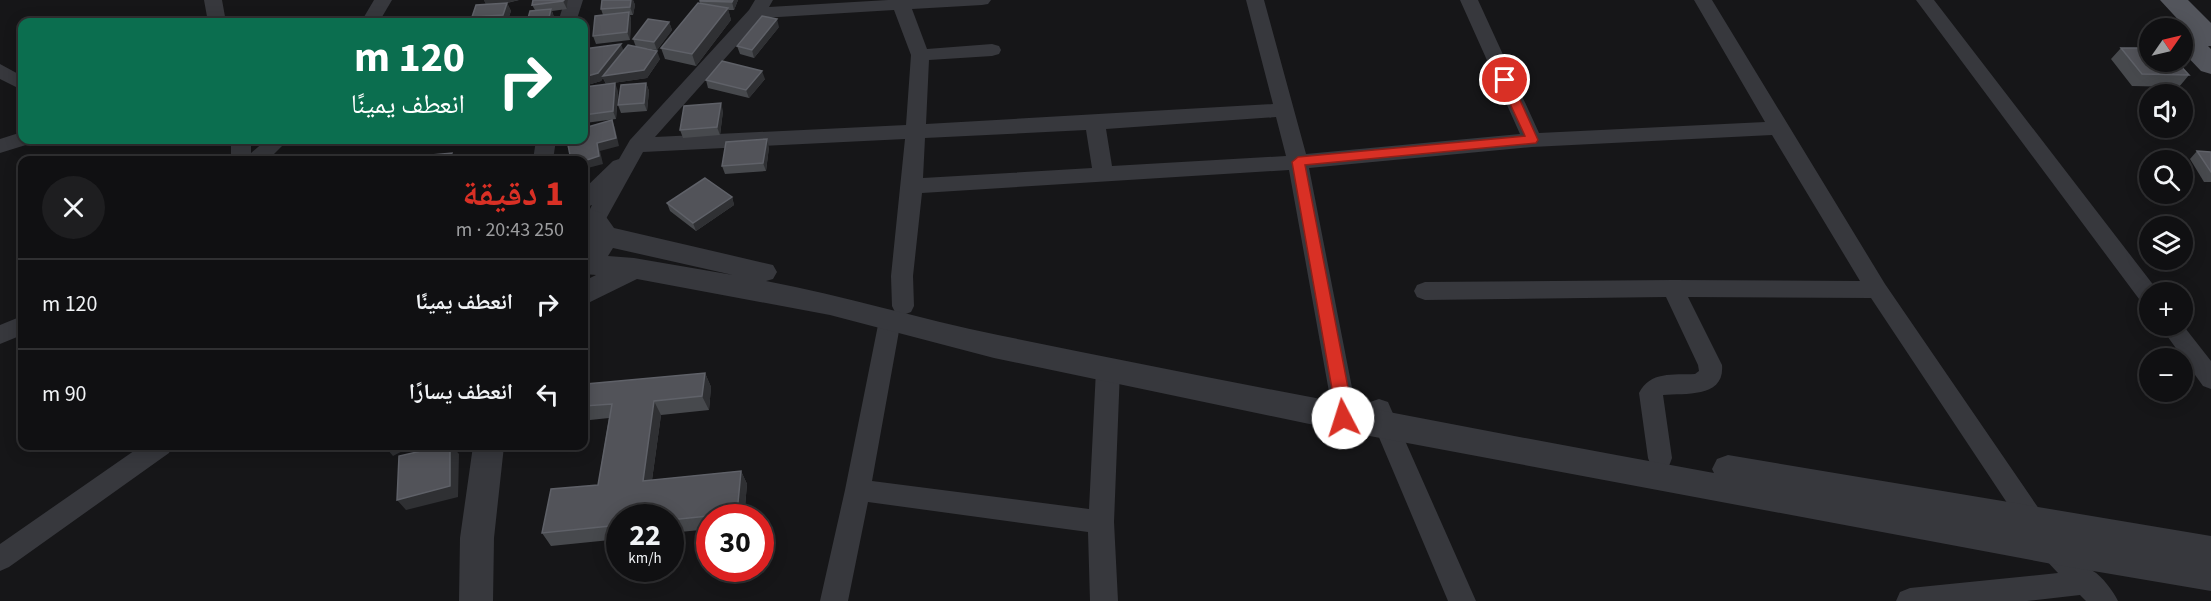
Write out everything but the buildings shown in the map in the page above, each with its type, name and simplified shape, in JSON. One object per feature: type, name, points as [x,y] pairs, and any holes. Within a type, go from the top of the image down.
[{"type":"main road","points":[[2151,0],[2168,18]]},
{"type":"main road","points":[[2173,0],[2211,38]]},
{"type":"main road","points":[[2193,46],[2211,65]]},
{"type":"street","points":[[213,0],[216,18]]},
{"type":"street","points":[[372,18],[383,0]]},
{"type":"street","points":[[568,18],[573,0]]},
{"type":"street","points":[[591,218],[634,151],[760,6],[982,0]]},
{"type":"street","points":[[1255,0],[1298,162],[1343,411]]},
{"type":"street","points":[[1469,0],[1532,140]]},
{"type":"street","points":[[1703,0],[1877,290],[2052,549],[2096,592]]},
{"type":"street","points":[[1925,0],[2139,282]]},
{"type":"street","points":[[834,601],[897,313],[912,186],[920,55],[900,3]]},
{"type":"street","points":[[920,55],[992,50]]},
{"type":"street","points":[[0,70],[18,81]]},
{"type":"street","points":[[634,151],[1286,110]]},
{"type":"street","points":[[1095,123],[1103,173]]},
{"type":"street","points":[[912,186],[1298,162],[1532,140],[1779,128]]},
{"type":"street","points":[[0,147],[18,140]]},
{"type":"street","points":[[260,156],[274,144]]},
{"type":"street","points":[[588,259],[602,243],[591,218]]},
{"type":"street","points":[[591,218],[834,297],[1187,379],[1343,411],[1660,458],[2211,551]]},
{"type":"street","points":[[588,263],[834,297]]},
{"type":"street","points":[[588,292],[634,268]]},
{"type":"street","points":[[1425,291],[1673,288],[1877,290]]},
{"type":"street","points":[[1660,458],[1651,393],[1657,386],[1700,383],[1711,375],[1710,365],[1673,288]]},
{"type":"street","points":[[897,313],[994,346],[1108,370],[1187,379]]},
{"type":"street","points":[[0,335],[18,327]]},
{"type":"street","points":[[2179,336],[2211,379]]},
{"type":"street","points":[[1104,601],[1101,522],[1108,370]]},
{"type":"street","points":[[1382,417],[2052,549],[2211,575]]},
{"type":"street","points":[[1382,417],[1462,601]]},
{"type":"street","points":[[0,559],[154,450]]},
{"type":"street","points":[[476,601],[477,538],[488,450]]},
{"type":"street","points":[[858,490],[1101,522]]},
{"type":"street","points":[[1910,601],[2096,592]]},
{"type":"route","points":[[1343,418],[1343,403],[1298,162],[1532,140],[1505,80]]}]
